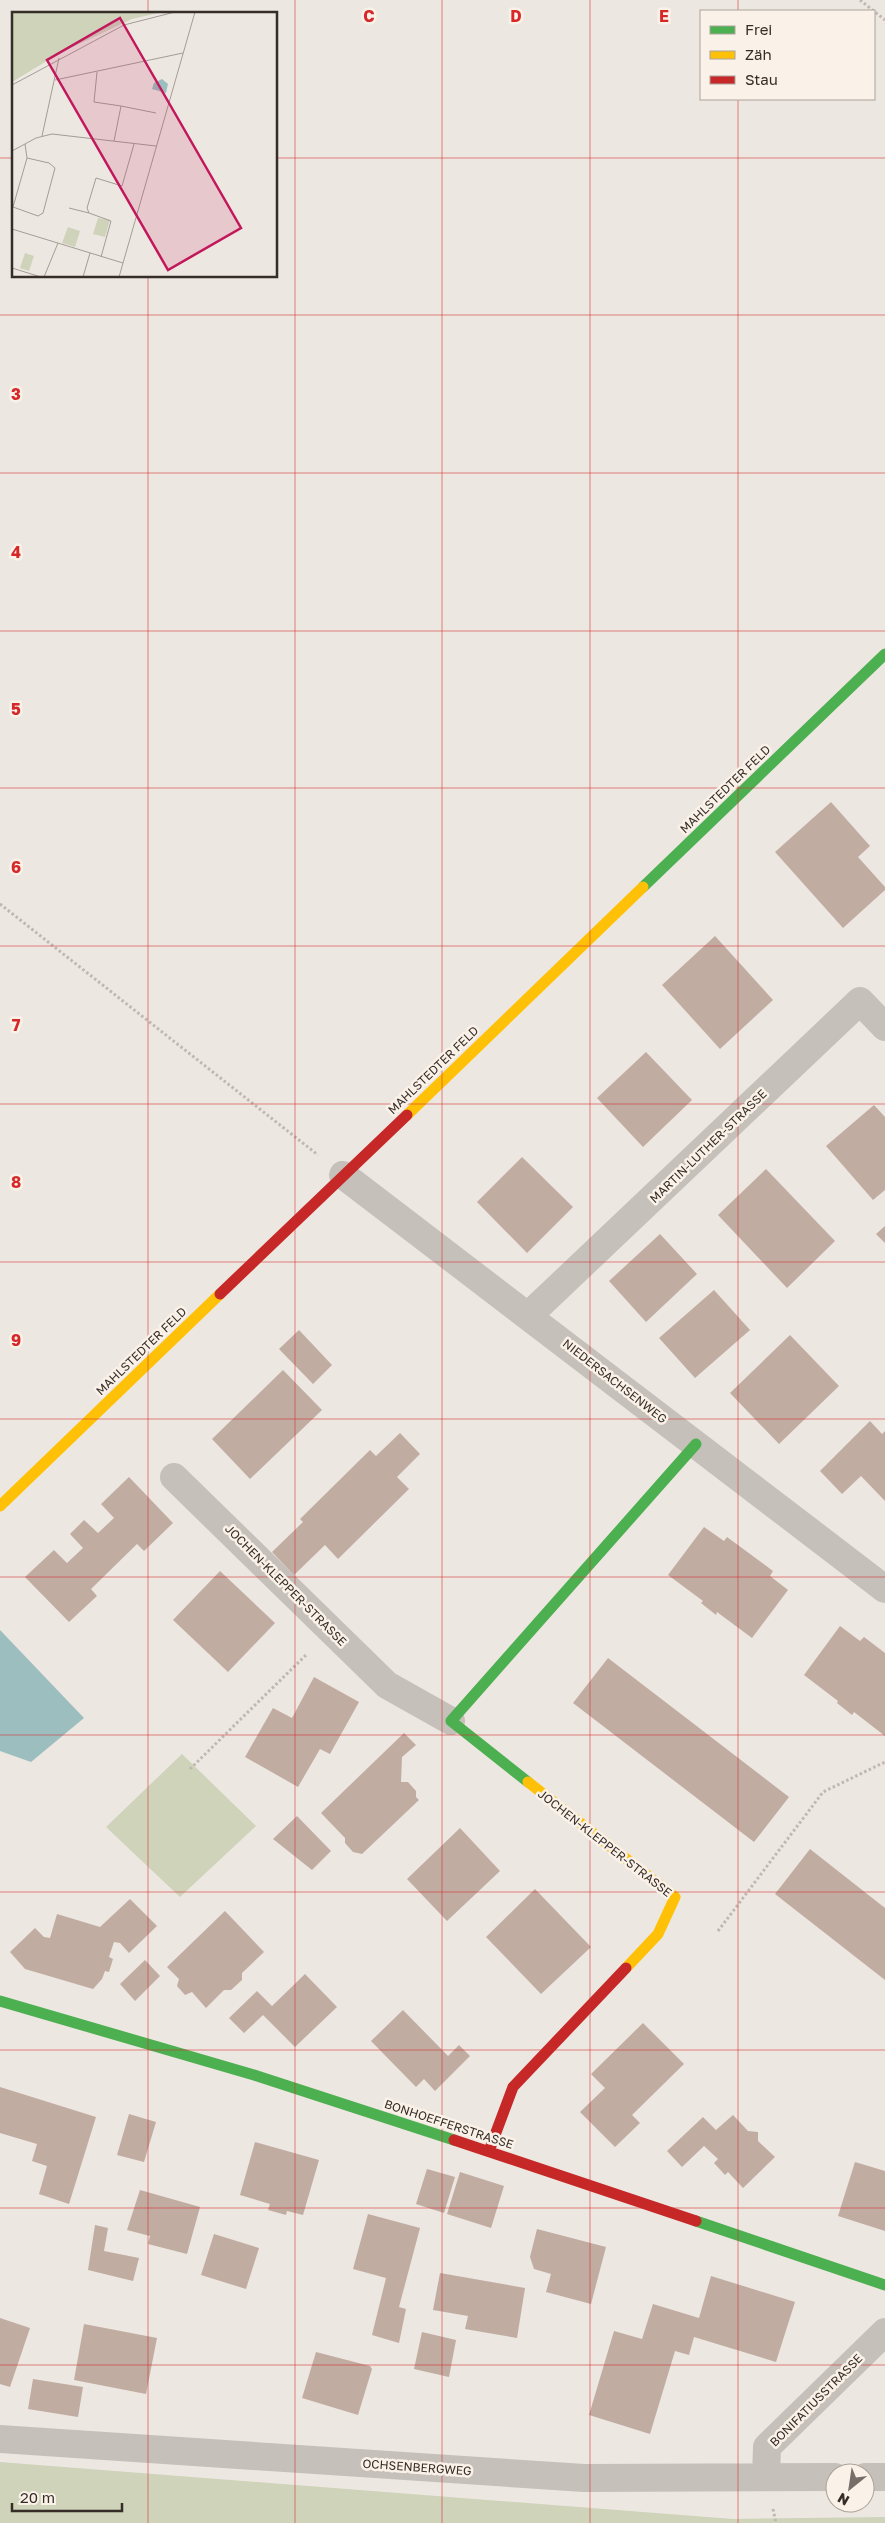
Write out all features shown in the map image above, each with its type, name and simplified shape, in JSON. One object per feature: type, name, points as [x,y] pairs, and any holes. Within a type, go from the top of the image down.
[{"type":"street","name":"MAHLSTEDTER FELD","points":[[0,1506],[885,654]]},
{"type":"street","name":"MARTIN-LUTHER-STRASSE","points":[[529,1315],[860,1001],[885,1027]]},
{"type":"street","name":"NIEDERSACHSENWEG","points":[[343,1175],[529,1315],[885,1589]]},
{"type":"street","points":[[451,1721],[696,1444]]},
{"type":"street","name":"JOCHEN-KLEPPER-STRASSE","points":[[174,1477],[387,1684],[451,1721],[675,1897],[658,1934],[513,2088],[489,2151]]},
{"type":"street","name":"BONHOEFFERSTRASSE","points":[[0,2001],[254,2075],[489,2151],[885,2285]]},
{"type":"street","name":"BONIFATIUSSTRASSE","points":[[766,2477],[767,2448],[885,2332]]},
{"type":"street","name":"OCHSENBERGWEG","points":[[0,2439],[584,2478],[825,2477]]},
{"type":"path","points":[[860,0],[872,10]]},
{"type":"path","points":[[875,12],[885,20]]},
{"type":"path","points":[[0,904],[343,1175]]},
{"type":"path","points":[[190,1769],[331,1630]]},
{"type":"path","points":[[718,1931],[823,1792],[885,1762]]},
{"type":"green space","points":[[182,1754],[256,1826],[180,1897],[106,1827]]},
{"type":"green space","points":[[0,2462],[733,2519],[885,2517],[885,2523],[0,2523]]},
{"type":"water","points":[[0,1630],[84,1718],[31,1762],[0,1751]]},
{"type":"building","points":[[831,802],[870,846],[858,857],[885,887],[885,890],[843,928],[775,852]]},
{"type":"building","points":[[715,936],[773,1000],[720,1049],[662,985]]},
{"type":"building","points":[[646,1052],[692,1100],[643,1147],[597,1098]]},
{"type":"building","points":[[874,1105],[885,1117],[885,1190],[873,1200],[826,1146]]},
{"type":"building","points":[[522,1157],[573,1207],[527,1253],[477,1202]]},
{"type":"building","points":[[766,1169],[835,1241],[787,1288],[718,1215]]},
{"type":"building","points":[[885,1226],[885,1243],[876,1234]]},
{"type":"building","points":[[660,1234],[697,1274],[646,1322],[609,1281]]},
{"type":"building","points":[[714,1290],[750,1330],[695,1378],[659,1338]]},
{"type":"building","points":[[299,1330],[332,1365],[313,1384],[279,1349]]},
{"type":"building","points":[[790,1335],[839,1386],[779,1444],[730,1393]]},
{"type":"building","points":[[283,1370],[322,1410],[250,1479],[212,1439]]},
{"type":"building","points":[[870,1421],[882,1434],[885,1431],[885,1501],[861,1476],[842,1494],[820,1471]]},
{"type":"building","points":[[400,1433],[420,1454],[397,1477],[409,1489],[338,1559],[325,1545],[294,1575],[272,1552],[303,1522],[300,1519],[370,1450],[376,1456]]},
{"type":"building","points":[[129,1477],[173,1523],[144,1551],[137,1544],[91,1589],[97,1596],[69,1622],[25,1577],[54,1550],[67,1563],[83,1548],[70,1534],[84,1520],[98,1533],[114,1518],[101,1504]]},
{"type":"building","points":[[704,1527],[724,1541],[727,1537],[773,1571],[770,1576],[788,1590],[752,1638],[717,1612],[716,1615],[701,1603],[703,1601],[668,1575]]},
{"type":"building","points":[[220,1571],[275,1623],[228,1672],[173,1620]]},
{"type":"building","points":[[840,1626],[860,1641],[864,1637],[885,1653],[885,1736],[854,1712],[852,1715],[837,1703],[838,1701],[804,1675]]},
{"type":"building","points":[[608,1658],[789,1797],[754,1842],[573,1703]]},
{"type":"building","points":[[314,1677],[359,1702],[330,1754],[320,1749],[298,1787],[245,1757],[273,1708],[292,1718]]},
{"type":"building","points":[[404,1733],[416,1745],[402,1757],[401,1782],[408,1782],[416,1791],[416,1797],[419,1800],[362,1854],[353,1852],[345,1843],[345,1838],[321,1813]]},
{"type":"building","points":[[297,1816],[331,1851],[312,1870],[273,1839]]},
{"type":"building","points":[[460,1828],[500,1871],[447,1921],[407,1879]]},
{"type":"building","points":[[810,1849],[885,1908],[885,1980],[775,1894]]},
{"type":"building","points":[[535,1889],[591,1947],[541,1994],[486,1937]]},
{"type":"building","points":[[130,1899],[157,1926],[129,1953],[120,1943],[114,1942],[109,1957],[113,1959],[109,1972],[105,1971],[102,1979],[93,1989],[25,1969],[10,1952],[35,1928],[44,1937],[50,1938],[57,1914],[100,1927]]},
{"type":"building","points":[[225,1911],[264,1952],[242,1973],[242,1980],[231,1990],[224,1990],[206,2008],[192,1992],[185,1995],[177,1986],[179,1979],[167,1967]]},
{"type":"building","points":[[145,1960],[160,1976],[135,2001],[120,1984]]},
{"type":"building","points":[[305,1974],[337,2007],[295,2047],[263,2015],[244,2033],[229,2018],[257,1991],[272,2006]]},
{"type":"building","points":[[403,2010],[448,2056],[459,2045],[470,2056],[435,2091],[424,2079],[416,2087],[371,2041]]},
{"type":"building","points":[[643,2023],[684,2064],[632,2115],[640,2123],[615,2147],[580,2112],[605,2088],[591,2074]]},
{"type":"building","points":[[0,2087],[96,2117],[69,2204],[39,2194],[47,2166],[32,2161],[37,2144],[0,2133]]},
{"type":"building","points":[[129,2114],[156,2122],[144,2162],[117,2155]]},
{"type":"building","points":[[733,2115],[748,2131],[758,2132],[758,2141],[775,2157],[743,2188],[728,2172],[725,2175],[714,2163],[718,2159],[704,2146],[682,2167],[667,2151],[703,2117],[716,2130]]},
{"type":"building","points":[[255,2142],[319,2160],[303,2215],[287,2211],[286,2215],[268,2210],[270,2204],[240,2195]]},
{"type":"building","points":[[855,2162],[885,2171],[885,2231],[838,2216]]},
{"type":"building","points":[[427,2169],[455,2177],[444,2213],[416,2204]]},
{"type":"building","points":[[460,2172],[504,2186],[491,2228],[447,2214]]},
{"type":"building","points":[[140,2190],[200,2207],[187,2254],[148,2244],[150,2236],[127,2230]]},
{"type":"building","points":[[368,2214],[420,2228],[399,2307],[406,2309],[399,2343],[372,2335],[386,2278],[353,2269]]},
{"type":"building","points":[[95,2225],[108,2228],[104,2251],[139,2258],[133,2281],[88,2270]]},
{"type":"building","points":[[537,2229],[606,2247],[591,2304],[546,2292],[551,2274],[534,2269],[530,2257]]},
{"type":"building","points":[[214,2234],[259,2248],[246,2289],[201,2275]]},
{"type":"building","points":[[440,2273],[525,2288],[517,2338],[465,2329],[468,2316],[433,2310]]},
{"type":"building","points":[[711,2276],[795,2302],[776,2362],[694,2337],[689,2355],[675,2351],[650,2434],[589,2415],[614,2331],[642,2339],[653,2304],[699,2318]]},
{"type":"building","points":[[0,2318],[30,2328],[10,2387],[0,2384]]},
{"type":"building","points":[[84,2324],[157,2338],[146,2394],[74,2380]]},
{"type":"building","points":[[422,2332],[456,2340],[449,2377],[414,2369]]},
{"type":"building","points":[[316,2352],[370,2366],[372,2369],[358,2415],[302,2398]]},
{"type":"building","points":[[33,2379],[83,2387],[78,2417],[28,2409]]},
{"type":"traffic: fast","points":[[643,887],[885,654]]},
{"type":"traffic: fast","points":[[528,1782],[451,1721],[696,1444]]},
{"type":"traffic: fast","points":[[0,2001],[254,2075],[454,2140]]},
{"type":"traffic: fast","points":[[696,2221],[885,2285]]},
{"type":"traffic: slow","points":[[407,1115],[643,887]]},
{"type":"traffic: slow","points":[[0,1506],[220,1294]]},
{"type":"traffic: slow","points":[[528,1782],[675,1897],[658,1934],[626,1968]]},
{"type":"traffic: jam","points":[[220,1294],[407,1115]]},
{"type":"traffic: jam","points":[[489,2151],[513,2087],[626,1968]]},
{"type":"traffic: jam","points":[[454,2140],[696,2221]]}]
